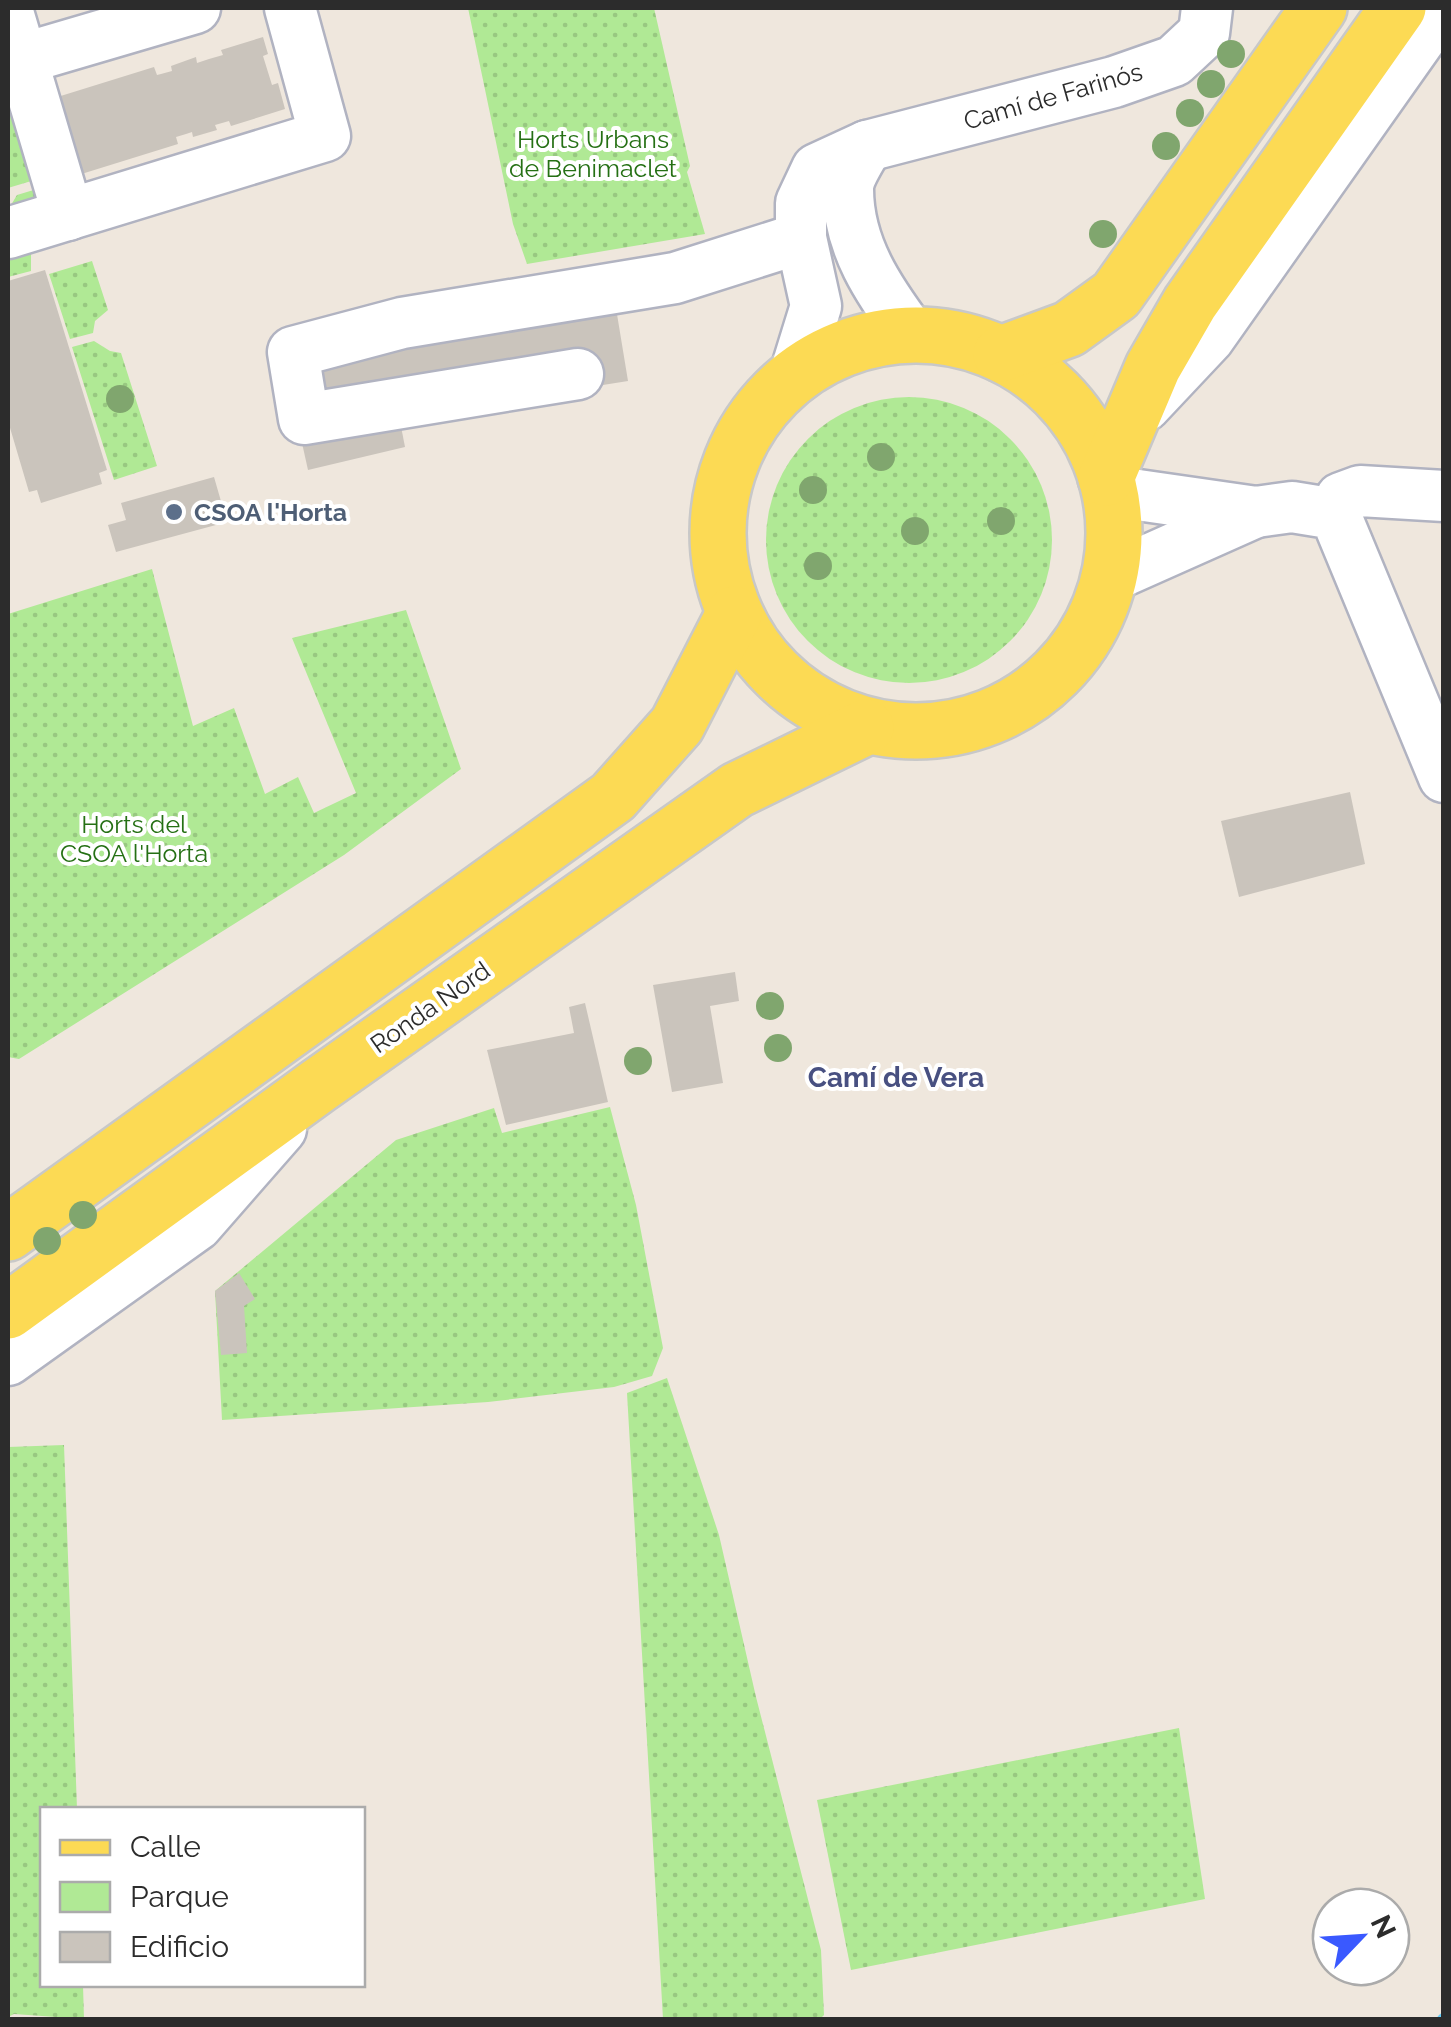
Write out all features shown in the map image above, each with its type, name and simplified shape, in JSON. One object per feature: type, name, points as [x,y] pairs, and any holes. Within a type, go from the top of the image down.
[{"type":"main road","points":[[1002,354],[1069,329],[1116,295],[1319,8]]},
{"type":"main road","points":[[1108,485],[1153,367],[1190,303],[1398,8]]},
{"type":"main road","points":[[911,334],[957,338],[1002,354],[1037,376],[1067,405],[1091,439],[1108,485],[1114,534],[1110,577],[1098,614],[1078,650],[1052,680],[1020,703],[984,721],[946,730],[906,732],[866,726],[812,702],[766,664],[734,614],[721,571],[718,542],[723,483],[747,430],[763,405],[795,374],[850,345],[911,334]]},
{"type":"main road","points":[[8,1232],[613,797],[677,725],[734,614]]},
{"type":"main road","name":"Ronda Nord","points":[[8,1311],[737,790],[866,726]]},
{"type":"street","points":[[14,61],[196,8]]},
{"type":"street","points":[[8,233],[324,136],[290,8]]},
{"type":"street","name":"Camí de Farinós","points":[[795,374],[816,306],[801,238],[801,203],[818,169],[867,146],[1114,82],[1174,61],[1204,33],[1207,8]]},
{"type":"street","points":[[1131,420],[1210,338],[1442,8]]},
{"type":"street","points":[[8,12],[14,61],[68,215]]},
{"type":"street","points":[[867,146],[847,186],[859,251],[878,291],[911,334]]},
{"type":"street","points":[[578,374],[304,418],[293,352],[402,323],[675,278],[801,238]]},
{"type":"street","points":[[1108,485],[1256,512],[1292,508],[1336,514]]},
{"type":"street","points":[[1444,496],[1360,491],[1341,498],[1336,514],[1444,777]]},
{"type":"street","points":[[1110,577],[1256,512]]},
{"type":"street","points":[[8,1360],[197,1225],[318,1086]]},
{"type":"green space","name":"Horts Urbans de Benimaclet","points":[[468,8],[654,8],[690,166],[687,172],[705,234],[527,264],[513,224]]},
{"type":"green space","points":[[8,82],[48,176],[8,188]]},
{"type":"green space","points":[[50,185],[31,243],[31,271],[8,277],[8,210],[17,195]]},
{"type":"green space","points":[[92,261],[108,310],[95,321],[93,333],[70,339],[49,274]]},
{"type":"green space","points":[[94,341],[121,353],[157,466],[114,480],[72,347]]},
{"type":"green space","points":[[909,397],[964,408],[989,421],[1010,439],[1028,460],[1041,485],[1052,540],[1041,595],[1028,620],[1010,641],[989,659],[964,672],[909,683],[854,672],[829,659],[808,641],[790,620],[777,595],[766,540],[777,485],[790,460],[808,439],[829,421],[854,408]]},
{"type":"green space","name":"Horts del CSOA l'Horta","points":[[152,569],[193,726],[234,708],[265,794],[298,777],[314,813],[356,793],[292,638],[406,610],[461,769],[344,855],[19,1059],[8,1057],[8,614]]},
{"type":"green space","points":[[610,1107],[636,1205],[663,1348],[652,1376],[614,1387],[488,1402],[222,1420],[215,1291],[396,1140],[494,1108],[502,1133]]},
{"type":"green space","points":[[667,1378],[719,1535],[821,1950],[824,2015],[820,2019],[663,2019],[627,1393]]},
{"type":"green space","points":[[64,1445],[77,1807],[40,1807],[40,1987],[83,1987],[84,2019],[14,2014],[8,2017],[8,1447]]},
{"type":"green space","points":[[1179,1728],[1205,1899],[851,1970],[817,1800]]},
{"type":"building","points":[[263,37],[268,54],[263,56],[272,85],[278,83],[285,109],[231,126],[229,121],[215,125],[217,130],[193,137],[192,132],[176,137],[178,144],[75,176],[51,99],[154,67],[157,75],[172,71],[171,66],[196,57],[197,63],[223,55],[221,50]]},
{"type":"building","points":[[45,270],[107,470],[99,473],[102,484],[41,503],[37,490],[29,492],[8,421],[8,281]]},
{"type":"building","points":[[614,296],[628,381],[584,388],[309,407],[314,365],[402,350],[399,333]]},
{"type":"building","points":[[398,411],[405,447],[308,470],[300,434]]},
{"type":"building","name":"CSOA l'Horta","points":[[214,477],[227,522],[116,552],[108,525],[126,520],[121,503]]},
{"type":"building","points":[[1350,792],[1365,864],[1239,897],[1221,821]]},
{"type":"building","points":[[735,972],[739,1001],[710,1006],[723,1083],[672,1092],[653,985]]},
{"type":"building","points":[[585,1003],[608,1102],[506,1125],[487,1050],[574,1033],[569,1007]]},
{"type":"building","points":[[239,1273],[255,1299],[244,1306],[247,1353],[221,1355],[215,1291]]},
{"type":"place","name":"CSOA l'Horta","points":[[174,512]]},
{"type":"district","name":"Camí de Vera","points":[[896,1077]]}]
